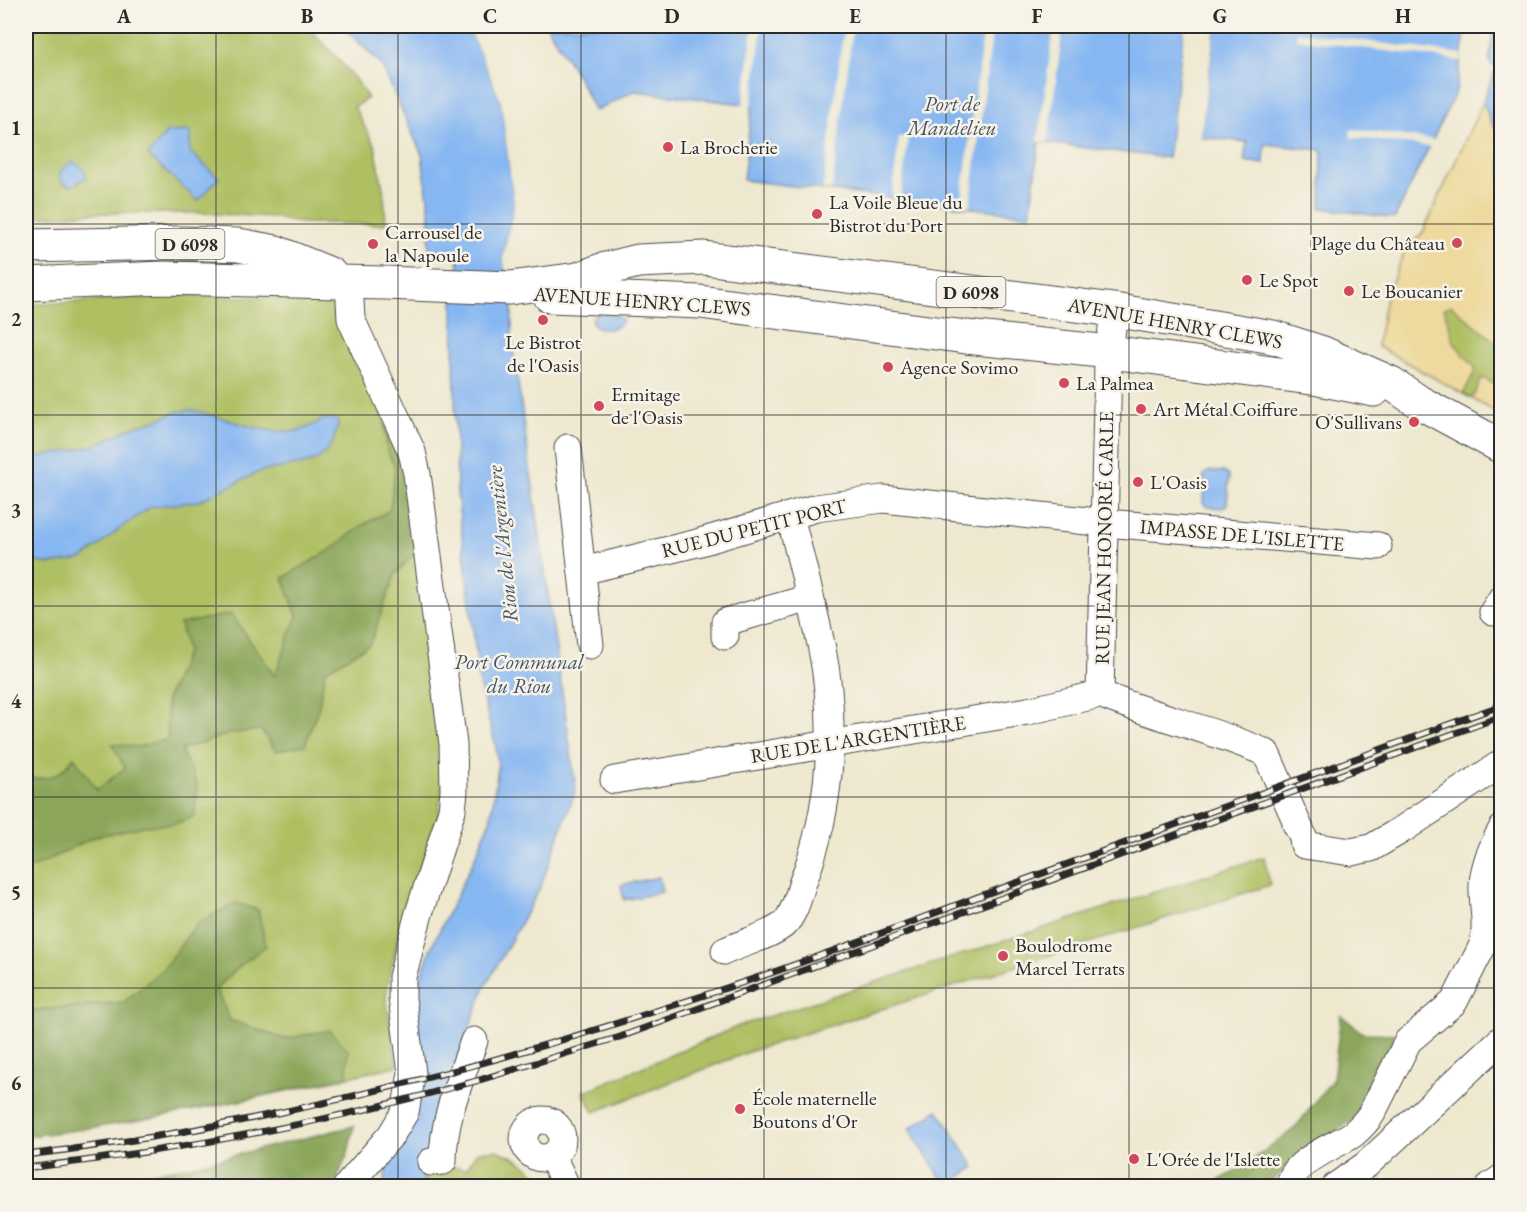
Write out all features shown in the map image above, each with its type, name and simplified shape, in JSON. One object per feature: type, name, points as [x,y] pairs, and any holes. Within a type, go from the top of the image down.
[{"type":"main road","name":"D 6098","points":[[26,246],[180,243],[238,245],[276,252],[349,282]]},
{"type":"main road","name":"AVENUE HENRY CLEWS","points":[[510,288],[578,279],[638,261],[704,258],[1114,310],[1273,337],[1323,353],[1391,383],[1419,402]]},
{"type":"main road","name":"D 6098","points":[[26,284],[163,278],[510,288]]},
{"type":"main road","name":"AVENUE HENRY CLEWS","points":[[510,288],[537,296],[700,302],[966,337],[1110,352],[1319,379],[1362,387],[1419,402]]},
{"type":"main road","name":"D 6098","points":[[1419,402],[1502,447]]},
{"type":"street","points":[[347,1186],[391,1135],[405,1112],[412,1073],[402,998],[402,976],[419,913],[452,810],[454,768],[453,744],[417,474],[412,452],[351,319],[349,282]]},
{"type":"street","name":"RUE JEAN HONORÉ CARLE","points":[[1100,694],[1110,352],[1114,310]]},
{"type":"street","points":[[568,448],[590,645]]},
{"type":"street","name":"RUE DU PETIT PORT","points":[[582,571],[697,543],[816,508],[883,499],[1106,523]]},
{"type":"street","points":[[725,951],[774,930],[789,918],[818,840],[823,807],[830,744],[826,679],[822,650],[790,516]]},
{"type":"street","name":"IMPASSE DE L'ISLETTE","points":[[1106,523],[1378,546]]},
{"type":"street","points":[[725,636],[725,622],[810,598]]},
{"type":"street","points":[[1100,694],[1137,710],[1231,737],[1266,753],[1300,834],[1351,852],[1371,848],[1502,763]]},
{"type":"street","name":"RUE DE L'ARGENTIÈRE","points":[[614,780],[1028,711],[1100,694]]},
{"type":"street","points":[[1291,1186],[1295,1172],[1366,1122],[1408,1041],[1454,1002],[1485,937],[1493,896],[1483,883],[1486,869],[1502,829]]},
{"type":"street","points":[[1338,1186],[1366,1166],[1502,1039]]},
{"type":"street","points":[[431,1162],[443,1161],[443,1142],[452,1104],[474,1041]]},
{"type":"street","points":[[552,1156],[566,1186]]},
{"type":"street","points":[[1490,1186],[1502,1178]]},
{"type":"green space","points":[[26,26],[306,26],[339,60],[368,98],[354,107],[375,146],[384,194],[386,224],[302,223],[271,217],[202,213],[94,213],[26,218]]},
{"type":"green space","points":[[185,295],[330,300],[405,457],[447,754],[438,817],[407,904],[389,977],[386,997],[397,1066],[166,1116],[26,1136],[26,305]]},
{"type":"green space","points":[[1451,305],[1501,349],[1501,387],[1482,378],[1472,399],[1463,394],[1476,369],[1454,343],[1444,308]]},
{"type":"green space","points":[[383,411],[405,457],[418,549],[395,575],[370,644],[325,671],[319,706],[305,745],[276,751],[261,730],[229,734],[181,750],[197,784],[195,816],[175,824],[144,826],[94,837],[26,871],[26,778],[53,776],[64,769],[74,757],[97,790],[125,768],[112,744],[138,747],[168,739],[166,700],[187,651],[180,624],[231,614],[275,676],[297,615],[283,578],[327,552],[363,525],[390,510],[395,467],[387,451]]},
{"type":"green space","name":"Boulodrome Marcel Terrats","points":[[1264,857],[1270,885],[751,1051],[594,1112],[583,1092],[739,1026]]},
{"type":"green space","points":[[236,903],[258,910],[266,946],[242,964],[216,989],[230,1020],[284,1039],[330,1030],[348,1050],[347,1077],[147,1119],[26,1136],[26,1011],[124,1002],[163,969],[197,923]]},
{"type":"green space","points":[[1341,1015],[1362,1033],[1402,1034],[1365,1111],[1294,1162],[1266,1186],[1209,1186],[1240,1169],[1295,1128],[1333,1079]]},
{"type":"green space","points":[[354,1126],[348,1153],[334,1186],[74,1186],[190,1166]]},
{"type":"green space","points":[[496,1150],[524,1164],[547,1186],[423,1186],[426,1165],[467,1168],[477,1152]]},
{"type":"sand","name":"Plage du Château","points":[[1483,102],[1492,123],[1501,133],[1501,349],[1451,305],[1444,308],[1454,343],[1476,369],[1463,394],[1377,346],[1386,297],[1404,253],[1423,232]]},
{"type":"sand","points":[[1482,378],[1501,387],[1501,415],[1472,399]]},
{"type":"water","name":"Port Communal du Riou","points":[[342,26],[468,26],[501,101],[514,205],[503,257],[512,305],[512,341],[576,789],[540,888],[484,989],[457,1062],[424,1169],[423,1186],[383,1186],[417,1035],[418,985],[430,950],[473,862],[490,821],[498,768],[496,747],[480,687],[457,493],[453,304],[459,263],[455,256],[429,249],[430,215],[422,155],[381,64]]},
{"type":"water","name":"Port de Mandelieu","points":[[547,26],[1185,26],[1168,158],[1039,142],[1030,215],[743,180],[752,105],[634,91],[595,111],[578,77]]},
{"type":"water","points":[[1215,26],[1466,26],[1456,91],[1395,218],[1321,208],[1322,150],[1265,144],[1264,164],[1244,161],[1247,142],[1200,137]]},
{"type":"water","points":[[1494,26],[1501,26],[1501,133],[1492,124],[1483,102],[1496,68],[1489,62]]},
{"type":"water","points":[[190,131],[190,152],[219,178],[198,201],[148,155],[167,132]]},
{"type":"water","points":[[72,162],[85,171],[86,178],[72,186],[63,183],[60,171]]},
{"type":"water","points":[[598,313],[613,314],[623,322],[611,328],[599,328],[592,322],[593,317]]},
{"type":"water","points":[[190,410],[269,430],[296,431],[308,428],[322,420],[339,421],[334,439],[326,452],[316,460],[259,472],[199,501],[151,507],[82,559],[51,564],[26,560],[26,459],[93,446],[135,426],[175,412]]},
{"type":"water","points":[[1209,471],[1224,472],[1229,476],[1227,505],[1222,508],[1207,507],[1203,503],[1204,475]]},
{"type":"water","points":[[659,877],[662,892],[624,900],[621,885]]},
{"type":"water","points":[[938,1110],[975,1167],[946,1186],[909,1129]]},
{"type":"pier","points":[[468,26],[471,26],[504,101],[517,205],[506,257],[508,269],[505,269],[503,257],[514,205],[501,101]]},
{"type":"pier","points":[[753,26],[762,26],[752,105],[743,105]]},
{"type":"pier","points":[[844,26],[853,26],[832,190],[823,189]]},
{"type":"pier","points":[[984,26],[993,26],[970,207],[961,206]]},
{"type":"pier","points":[[1054,26],[1063,26],[1048,143],[1038,142]]},
{"type":"pier","points":[[1185,26],[1188,26],[1173,148],[1170,148]]},
{"type":"pier","points":[[1212,26],[1215,26],[1200,140],[1197,137]]},
{"type":"pier","points":[[1297,32],[1462,54],[1461,61],[1296,39]]},
{"type":"pier","points":[[1351,129],[1434,140],[1431,147],[1350,137]]},
{"type":"pier","points":[[908,136],[901,198],[892,197],[899,137]]},
{"type":"railway","points":[[26,1155],[210,1127],[301,1108],[392,1087],[572,1037],[808,960],[1502,705]]},
{"type":"railway","points":[[26,1168],[196,1144],[365,1110],[476,1081],[620,1037],[1502,716]]},
{"type":"place","name":"La Brocherie","points":[[668,147]]},
{"type":"place","name":"La Voile Bleue du Bistrot du Port","points":[[817,214]]},
{"type":"place","name":"Plage du Château","points":[[1457,243]]},
{"type":"place","name":"Carrousel de la Napoule","points":[[373,244]]},
{"type":"place","name":"Le Spot","points":[[1247,280]]},
{"type":"place","name":"Le Boucanier","points":[[1349,291]]},
{"type":"place","name":"Le Bistrot de l'Oasis","points":[[543,320]]},
{"type":"place","name":"Agence Sovimo","points":[[888,367]]},
{"type":"place","name":"La Palmea","points":[[1064,383]]},
{"type":"place","name":"Ermitage de l'Oasis","points":[[599,406]]},
{"type":"place","name":"Art Métal Coiffure","points":[[1141,409]]},
{"type":"place","name":"O'Sullivans","points":[[1414,422]]},
{"type":"place","name":"L'Oasis","points":[[1138,482]]},
{"type":"place","name":"Boulodrome Marcel Terrats","points":[[1003,956]]},
{"type":"place","name":"École maternelle Boutons d'Or","points":[[740,1109]]},
{"type":"place","name":"L'Orée de l'Islette","points":[[1134,1159]]},
{"type":"water label","name":"Riou de l'Argentière","points":[[502,544]]}]
